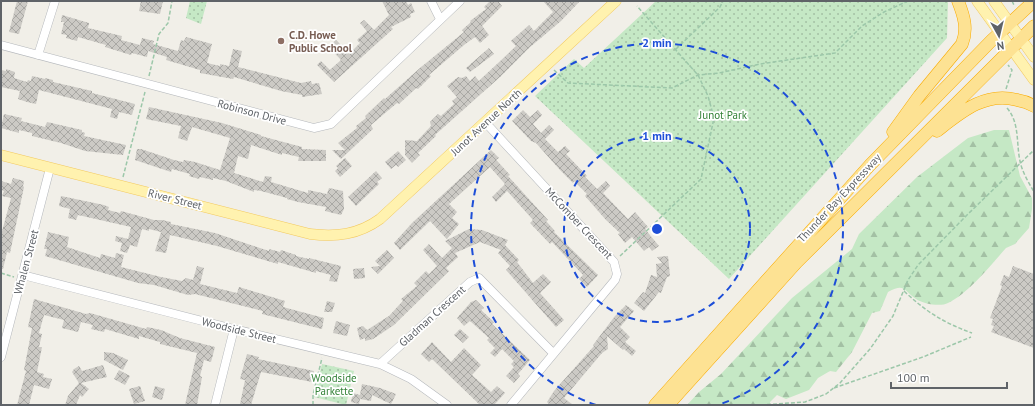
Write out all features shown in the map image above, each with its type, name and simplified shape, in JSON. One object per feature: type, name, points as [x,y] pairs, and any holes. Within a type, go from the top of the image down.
[{"type":"highway","points":[[870,165],[919,96],[962,44],[965,36],[965,23],[958,1]]},
{"type":"highway","name":"Thunder Bay Expressway","points":[[655,405],[870,165],[1000,33],[1034,1]]},
{"type":"highway","name":"Thunder Bay Expressway","points":[[668,405],[797,262],[1034,26]]},
{"type":"highway","points":[[888,171],[957,114],[974,104],[996,98],[1011,98],[1034,106]]},
{"type":"main road","name":"Junot Avenue North","points":[[350,233],[363,230],[380,219],[616,1]]},
{"type":"main road","points":[[977,1],[1034,80]]},
{"type":"main road","points":[[994,1],[1034,57]]},
{"type":"main road","name":"River Street","points":[[1,156],[310,234],[332,236],[350,233]]},
{"type":"street","points":[[38,55],[55,1]]},
{"type":"street","points":[[431,1],[440,19]]},
{"type":"street","name":"Robinson Drive","points":[[1,46],[314,128],[331,124],[460,1]]},
{"type":"street","name":"McComber Crescent","points":[[485,122],[614,262],[617,274],[615,280],[511,405]]},
{"type":"street","name":"Whalen Street","points":[[1,357],[50,168]]},
{"type":"street","name":"Woodside Street","points":[[22,277],[380,364],[411,378],[447,405]]},
{"type":"street","name":"Gladman Crescent","points":[[380,364],[470,282],[479,278],[553,353]]},
{"type":"street","points":[[215,405],[234,329]]},
{"type":"path","points":[[121,186],[159,34],[168,23],[172,1]]},
{"type":"path","points":[[676,49],[720,7],[723,1]]},
{"type":"path","points":[[548,65],[568,83],[672,88],[698,75],[719,74],[760,64],[835,53],[862,26],[884,12],[908,1]]},
{"type":"path","points":[[1012,1],[1017,8]]},
{"type":"path","points":[[614,262],[701,179],[714,118],[708,96],[698,75],[637,6]]},
{"type":"path","points":[[1005,60],[1012,70],[1005,93]]},
{"type":"path","points":[[1002,103],[1012,114],[1015,122],[1020,162],[1034,192]]},
{"type":"path","points":[[761,405],[805,402],[826,394],[840,383],[878,338],[893,316],[918,265],[1020,162],[1034,150]]},
{"type":"path","points":[[1,274],[22,277]]},
{"type":"path","points":[[904,291],[918,304],[947,324],[972,333]]},
{"type":"path","points":[[832,389],[923,357],[970,337]]},
{"type":"path","points":[[313,405],[313,395],[324,351]]},
{"type":"green space","points":[[190,1],[207,1],[201,24],[186,18]]},
{"type":"green space","name":"Junot Park","points":[[656,1],[948,1],[947,38],[729,279],[535,96],[574,59],[584,68]]},
{"type":"green space","points":[[994,130],[1009,130],[1020,176],[1032,198],[1032,209],[1029,228],[1015,244],[1006,248],[972,286],[948,303],[941,305],[919,301],[901,288],[888,292],[880,311],[872,313],[852,352],[836,372],[830,371],[818,378],[809,390],[786,399],[777,395],[770,402],[770,405],[687,405],[699,392],[721,374],[792,298],[852,249],[859,234],[917,177],[968,138]]},
{"type":"green space","name":"Woodside Parkette","points":[[322,364],[354,371],[346,405],[314,397]]},
{"type":"building","points":[[17,1],[28,1],[19,34],[9,32]]},
{"type":"building","points":[[141,1],[163,1],[160,14],[139,11]]},
{"type":"building","points":[[382,1],[406,1],[408,5],[411,3],[415,12],[410,14],[411,17],[391,27],[393,29],[334,82],[317,65],[321,61],[330,70],[341,60],[329,47],[336,40],[349,54],[360,43],[357,40],[367,31],[360,23],[364,20],[374,30],[389,15]]},
{"type":"building","points":[[490,1],[498,1],[502,6],[482,26],[489,35],[480,43],[475,37],[464,45],[429,75],[431,76],[418,89],[416,88],[399,104],[397,103],[371,125],[373,129],[341,159],[332,150],[345,150],[338,143],[357,128],[356,126],[366,118],[365,116],[384,98],[385,99],[464,32],[462,30],[471,22],[470,21],[486,9],[484,7]]},
{"type":"building","points":[[543,1],[580,1],[561,21],[529,48],[500,77],[435,135],[436,136],[418,153],[420,155],[412,163],[405,155],[405,140],[417,141],[431,126],[430,122],[438,114],[441,116],[454,104],[452,101],[457,97],[447,86],[458,77],[462,78],[466,76],[470,81],[475,76],[479,81],[516,46],[511,41],[529,25],[534,31],[553,12]]},
{"type":"building","points":[[62,15],[89,23],[88,28],[122,36],[121,40],[140,45],[142,38],[154,41],[153,44],[178,51],[181,40],[184,41],[186,37],[212,44],[207,63],[220,66],[220,64],[229,66],[233,49],[242,51],[238,67],[301,83],[311,81],[312,84],[319,83],[322,94],[302,97],[302,95],[281,91],[234,77],[233,79],[200,73],[200,70],[166,60],[167,57],[148,51],[147,57],[132,53],[131,55],[105,47],[106,45],[78,37],[77,41],[66,38],[67,35],[61,34],[64,22],[61,22]]},
{"type":"building","points":[[489,48],[494,54],[470,72],[466,68]]},
{"type":"building","points":[[6,69],[15,72],[14,78],[27,82],[28,80],[31,81],[32,76],[45,78],[53,80],[53,82],[92,91],[92,93],[135,104],[132,115],[119,112],[117,119],[110,117],[112,109],[39,90],[36,104],[18,99],[20,91],[1,87],[1,70],[6,71]]},
{"type":"building","points":[[149,107],[222,123],[261,136],[302,147],[302,149],[326,150],[326,161],[298,161],[299,157],[282,153],[282,155],[251,145],[248,159],[238,156],[234,173],[263,182],[265,176],[272,177],[271,182],[308,193],[308,190],[327,194],[329,188],[343,191],[344,209],[341,215],[325,211],[326,207],[298,202],[261,191],[254,190],[254,192],[226,181],[213,178],[213,180],[200,177],[199,179],[189,176],[190,174],[172,169],[171,172],[135,160],[137,149],[141,149],[174,160],[195,162],[220,170],[230,138],[192,127],[187,141],[178,138],[181,126],[146,119]]},
{"type":"building","points":[[523,110],[530,117],[538,110],[542,115],[533,124],[541,133],[549,125],[554,130],[545,139],[558,152],[565,146],[570,151],[566,154],[597,189],[606,181],[610,186],[603,193],[628,219],[635,212],[648,227],[645,229],[659,246],[652,251],[649,247],[644,251],[632,237],[625,243],[618,234],[620,233],[606,220],[585,196],[587,194],[574,181],[573,183],[536,143],[531,141],[512,121]]},
{"type":"building","points":[[4,114],[22,118],[21,121],[45,127],[47,122],[82,130],[82,132],[85,133],[84,136],[126,145],[123,155],[85,151],[32,136],[32,133],[19,130],[19,133],[1,128]]},
{"type":"building","points":[[491,150],[499,158],[496,160],[510,175],[508,176],[548,220],[546,221],[555,231],[554,232],[598,275],[587,287],[579,279],[583,275],[552,242],[550,244],[530,223],[533,220],[507,191],[496,202],[492,197],[505,184],[490,167],[449,204],[457,212],[452,218],[459,224],[447,239],[430,221],[400,250],[394,243],[412,223]]},
{"type":"building","points":[[398,151],[406,160],[398,167],[396,165],[391,169],[385,162]]},
{"type":"building","points":[[345,158],[352,166],[340,177],[335,171],[338,168],[336,166]]},
{"type":"building","points":[[376,171],[382,178],[377,182],[379,184],[356,206],[348,197]]},
{"type":"building","points":[[13,178],[24,181],[24,187],[10,253],[7,252],[3,269],[1,269],[1,235],[11,198],[2,196],[4,191],[1,190],[1,181],[11,184]]},
{"type":"building","points":[[61,196],[104,205],[109,207],[108,210],[120,213],[121,211],[154,220],[171,222],[171,224],[215,233],[269,251],[269,249],[280,252],[281,250],[296,256],[341,266],[337,282],[329,281],[331,275],[316,271],[316,273],[278,262],[278,264],[217,246],[170,235],[166,253],[155,251],[161,232],[149,229],[149,231],[142,229],[137,247],[130,245],[127,253],[120,251],[122,243],[115,241],[116,236],[128,239],[131,227],[78,215],[76,220],[68,218],[70,209],[59,206]]},
{"type":"building","points":[[469,229],[482,230],[508,240],[505,245],[519,260],[517,262],[533,283],[543,274],[551,282],[540,293],[564,320],[556,327],[506,270],[510,266],[498,253],[501,250],[480,242],[455,253],[458,257],[446,268],[449,271],[394,325],[373,339],[365,341],[365,338],[360,340],[357,328],[363,326],[367,330],[389,316],[403,301],[401,299],[417,286],[414,283],[426,271],[429,274],[437,266],[423,250],[429,244],[442,258],[452,248],[445,241]]},
{"type":"building","points":[[48,232],[69,237],[67,247],[100,258],[101,254],[115,258],[116,253],[124,255],[121,267],[161,277],[182,281],[186,278],[193,280],[197,266],[204,268],[200,284],[237,293],[239,287],[285,301],[283,307],[324,318],[322,329],[262,314],[263,311],[195,294],[188,295],[154,285],[138,283],[45,256],[47,249],[44,249]]},
{"type":"building","points":[[387,250],[394,258],[378,274],[371,267],[380,266],[375,261]]},
{"type":"building","points":[[668,256],[670,276],[667,277],[661,293],[659,292],[644,311],[634,303],[643,292],[645,293],[651,275],[657,277],[656,264],[662,263],[657,257]]},
{"type":"building","points":[[1013,266],[1034,274],[1034,348],[991,332],[994,326],[991,325],[993,319],[990,318],[1002,286],[1000,285],[1004,275],[1009,277]]},
{"type":"building","points":[[364,268],[365,278],[354,279],[353,269]]},
{"type":"building","points":[[34,299],[146,329],[147,327],[161,330],[180,338],[215,347],[211,362],[204,360],[200,376],[202,377],[197,405],[185,405],[197,353],[160,344],[160,342],[139,336],[139,339],[105,329],[104,332],[91,329],[93,325],[81,322],[78,332],[62,328],[64,320],[44,315],[39,333],[42,334],[39,347],[42,347],[37,372],[44,374],[43,377],[52,379],[49,389],[34,385],[29,405],[17,405],[26,371],[24,370],[32,328],[28,327]]},
{"type":"building","points":[[476,300],[484,308],[481,310],[494,322],[492,324],[530,360],[518,374],[520,376],[514,383],[506,376],[514,367],[511,364],[514,361],[502,349],[495,357],[490,353],[495,348],[487,340],[489,338],[470,321],[464,326],[457,318],[471,302]]},
{"type":"building","points":[[327,301],[335,303],[332,312],[324,312]]},
{"type":"building","points":[[626,305],[634,311],[620,327],[630,337],[625,342],[636,351],[632,356],[607,336],[608,349],[602,353],[564,398],[573,405],[550,405],[547,402],[554,391],[594,346],[593,345],[615,316]]},
{"type":"building","points":[[336,321],[350,325],[347,336],[333,333]]},
{"type":"building","points":[[460,329],[469,337],[463,343],[454,335]]},
{"type":"building","points":[[432,342],[451,362],[464,348],[481,365],[472,375],[491,392],[497,386],[505,393],[494,405],[480,405],[432,359],[429,362],[421,354]]},
{"type":"building","points":[[104,352],[113,353],[128,360],[123,370],[104,360]]},
{"type":"building","points":[[247,354],[259,357],[258,359],[314,371],[312,382],[261,372],[251,405],[240,404],[245,380],[240,379]]},
{"type":"building","points":[[103,365],[107,377],[81,383],[89,389],[82,397],[80,395],[76,405],[65,405],[68,396],[79,383],[72,372],[74,369],[79,366],[82,371]]},
{"type":"building","points":[[119,370],[130,376],[125,385],[114,379]]},
{"type":"building","points":[[362,384],[380,388],[396,394],[391,404],[372,395],[371,401],[360,399],[359,404],[351,402],[353,393],[360,395]]},
{"type":"building","points":[[140,386],[145,401],[134,404],[129,389]]},
{"type":"building","points":[[155,386],[165,389],[162,400],[152,397]]},
{"type":"place","name":"C.D. Howe Public School","points":[[281,41]]}]
